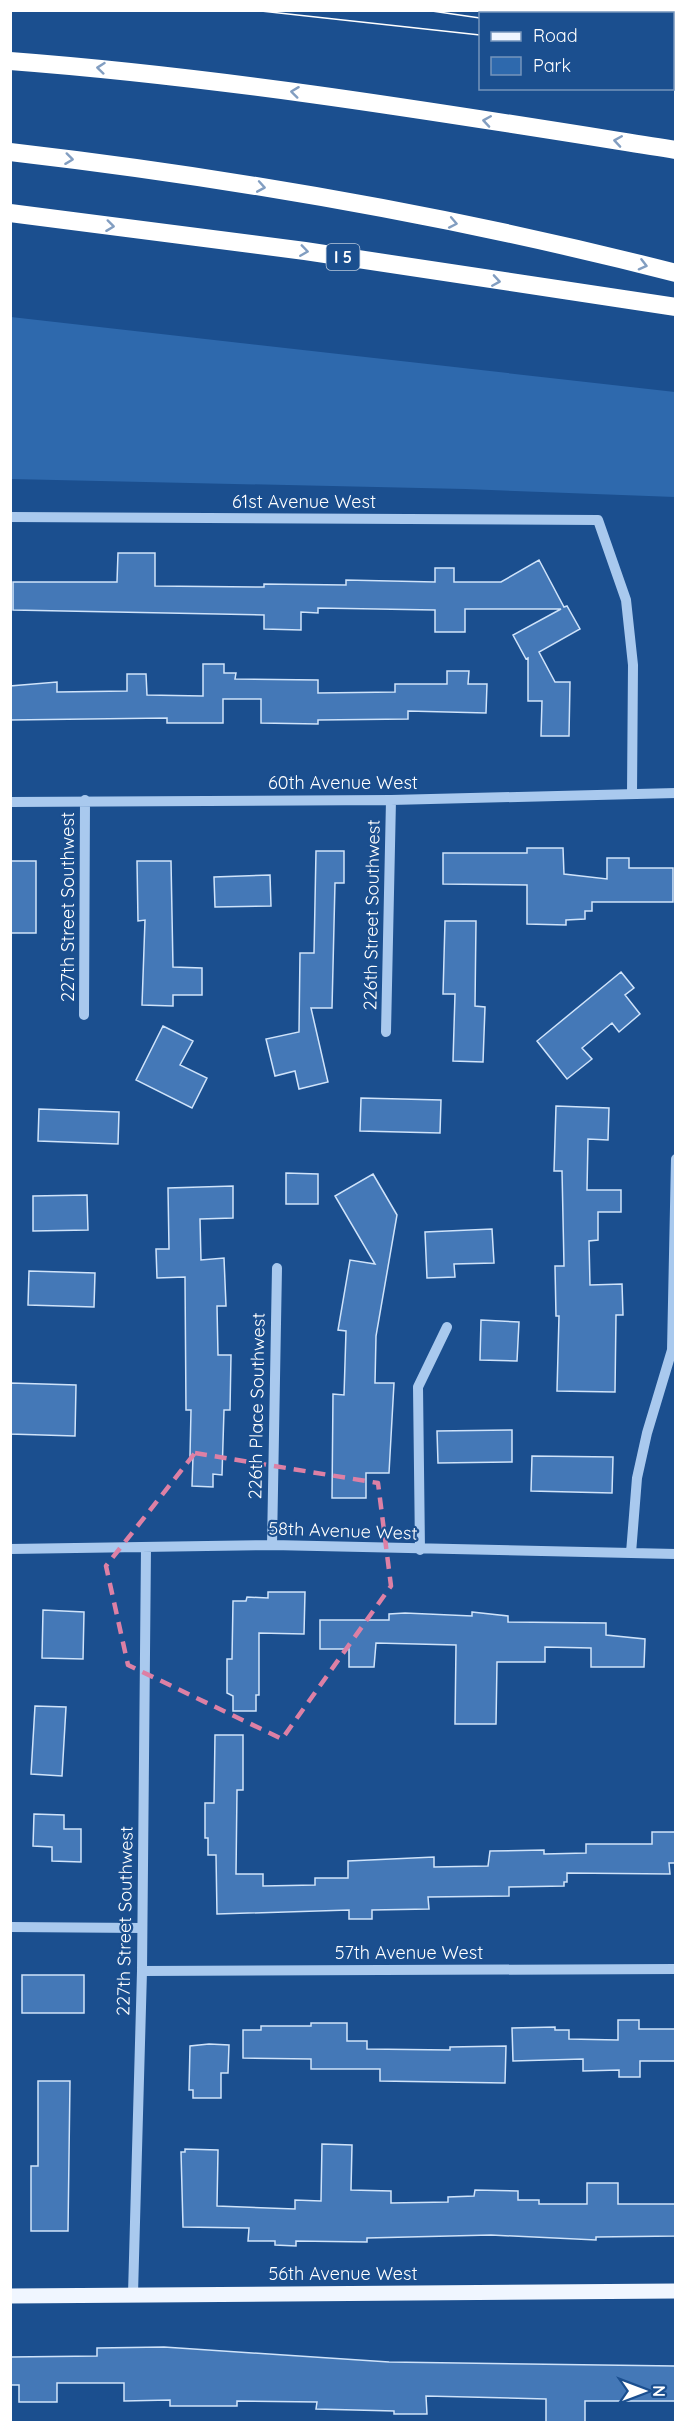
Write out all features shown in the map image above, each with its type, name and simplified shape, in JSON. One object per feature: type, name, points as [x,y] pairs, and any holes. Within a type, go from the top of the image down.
[{"type":"highway","points":[[10,61],[112,70],[337,97],[675,150]]},
{"type":"highway","points":[[10,152],[148,168],[328,199],[577,248],[675,273]]},
{"type":"highway","name":"I 5","points":[[10,213],[305,251],[675,308]]},
{"type":"main road","name":"56th Avenue West","points":[[10,2296],[675,2292]]},
{"type":"street","name":"61st Avenue West","points":[[10,517],[598,520],[627,610],[633,664],[632,794]]},
{"type":"street","name":"60th Avenue West","points":[[10,802],[391,800],[675,793]]},
{"type":"street","name":"227th Street Southwest","points":[[84,1015],[85,800]]},
{"type":"street","name":"226th Street Southwest","points":[[386,1032],[391,800]]},
{"type":"street","points":[[631,1553],[637,1478],[647,1432],[672,1350],[675,1159]]},
{"type":"street","name":"226th Place Southwest","points":[[272,1545],[277,1268]]},
{"type":"street","points":[[420,1550],[418,1387],[447,1327]]},
{"type":"street","name":"58th Avenue West","points":[[10,1549],[272,1545],[675,1554]]},
{"type":"street","name":"227th Street Southwest","points":[[133,2294],[142,1971],[146,1548]]},
{"type":"street","points":[[10,1927],[142,1928]]},
{"type":"street","name":"57th Avenue West","points":[[142,1971],[675,1969]]},
{"type":"highlighted area","points":[[195,1453],[378,1483],[391,1586],[282,1739],[128,1665],[106,1566]]},
{"type":"green space","points":[[11,317],[675,392],[675,497],[465,489],[11,479]]},
{"type":"building","points":[[118,553],[155,553],[155,586],[346,585],[346,580],[435,582],[435,568],[454,568],[454,582],[501,582],[539,560],[564,607],[567,606],[580,629],[539,652],[555,682],[570,682],[569,736],[541,736],[542,701],[528,701],[528,658],[526,659],[513,635],[561,609],[465,609],[465,632],[435,632],[435,610],[318,608],[318,613],[301,612],[301,630],[264,629],[264,615],[13,610],[13,582],[117,582]]},
{"type":"building","points":[[203,664],[224,664],[224,673],[236,673],[235,679],[318,680],[318,693],[395,692],[395,684],[447,684],[447,671],[469,671],[468,684],[487,684],[486,713],[408,711],[408,719],[318,720],[318,724],[261,723],[261,699],[223,699],[223,723],[167,723],[167,718],[10,720],[10,686],[57,682],[57,692],[127,691],[127,674],[146,674],[147,695],[203,696]]},
{"type":"building","points":[[527,848],[563,848],[564,874],[607,879],[607,858],[629,858],[629,868],[673,868],[673,902],[592,902],[592,911],[585,911],[585,919],[566,920],[566,925],[527,924],[527,885],[443,884],[443,853],[527,853]]},
{"type":"building","points":[[316,851],[344,851],[344,883],[335,883],[332,1008],[311,1008],[328,1082],[299,1089],[295,1071],[275,1076],[266,1039],[299,1032],[300,953],[314,953]]},
{"type":"building","points":[[10,861],[36,861],[36,933],[10,933]]},
{"type":"building","points":[[137,861],[171,861],[173,967],[202,968],[202,995],[173,995],[173,1006],[142,1005],[145,920],[138,921]]},
{"type":"building","points":[[270,875],[271,906],[215,907],[214,877]]},
{"type":"building","points":[[445,921],[476,921],[475,1006],[485,1007],[483,1062],[453,1061],[455,994],[443,994]]},
{"type":"building","points":[[621,972],[634,988],[625,995],[640,1014],[619,1032],[612,1023],[582,1048],[592,1059],[567,1079],[537,1041]]},
{"type":"building","points":[[163,1026],[193,1041],[180,1065],[207,1078],[192,1108],[136,1080]]},
{"type":"building","points":[[361,1098],[441,1100],[440,1133],[360,1131]]},
{"type":"building","points":[[556,1106],[609,1108],[608,1140],[588,1139],[587,1190],[621,1190],[621,1212],[598,1212],[598,1240],[589,1241],[590,1285],[622,1284],[623,1315],[616,1315],[615,1392],[557,1391],[559,1316],[556,1316],[555,1266],[564,1266],[562,1171],[554,1171]]},
{"type":"building","points":[[39,1109],[119,1112],[118,1144],[38,1141]]},
{"type":"building","points":[[286,1173],[318,1174],[318,1204],[286,1204]]},
{"type":"building","points":[[373,1174],[397,1215],[376,1336],[375,1383],[394,1383],[389,1473],[366,1473],[366,1498],[332,1498],[333,1394],[344,1395],[346,1331],[338,1330],[350,1260],[375,1264],[335,1196]]},
{"type":"building","points":[[233,1186],[233,1218],[200,1219],[201,1260],[224,1258],[226,1306],[217,1306],[218,1355],[231,1355],[230,1410],[224,1410],[222,1475],[213,1474],[213,1487],[192,1486],[191,1410],[186,1410],[185,1277],[157,1278],[156,1249],[169,1249],[168,1188]]},
{"type":"building","points":[[87,1195],[88,1230],[33,1231],[33,1196]]},
{"type":"building","points":[[492,1229],[494,1263],[454,1264],[455,1277],[427,1278],[425,1232]]},
{"type":"building","points":[[29,1271],[95,1273],[94,1307],[28,1305]]},
{"type":"building","points":[[481,1320],[519,1322],[517,1361],[480,1360]]},
{"type":"building","points":[[10,1383],[76,1385],[75,1436],[10,1434]]},
{"type":"building","points":[[512,1430],[512,1462],[438,1463],[437,1431]]},
{"type":"building","points":[[532,1456],[613,1457],[612,1493],[531,1491]]},
{"type":"building","points":[[268,1592],[305,1592],[304,1634],[259,1633],[259,1695],[256,1695],[256,1711],[233,1711],[233,1696],[227,1693],[227,1659],[232,1659],[233,1601],[246,1601],[247,1597],[268,1598]]},
{"type":"building","points":[[43,1610],[84,1612],[83,1659],[42,1658]]},
{"type":"building","points":[[472,1612],[508,1616],[508,1622],[606,1623],[606,1635],[645,1639],[644,1667],[591,1667],[591,1648],[545,1647],[545,1662],[497,1662],[496,1724],[455,1724],[456,1645],[376,1643],[374,1667],[349,1667],[349,1649],[320,1649],[320,1620],[389,1620],[389,1614],[405,1613],[472,1616]]},
{"type":"building","points":[[35,1706],[66,1707],[62,1776],[31,1774]]},
{"type":"building","points":[[215,1735],[243,1735],[243,1790],[237,1790],[236,1874],[263,1874],[263,1886],[315,1885],[315,1878],[348,1878],[348,1861],[434,1857],[434,1867],[488,1866],[490,1851],[544,1850],[544,1854],[586,1853],[586,1844],[652,1844],[652,1832],[675,1832],[675,1863],[669,1863],[670,1874],[567,1873],[567,1882],[564,1882],[564,1886],[509,1887],[509,1896],[428,1897],[429,1909],[372,1910],[372,1919],[349,1919],[349,1910],[217,1914],[216,1855],[208,1855],[208,1838],[205,1838],[205,1803],[214,1803]]},
{"type":"building","points":[[34,1814],[64,1815],[64,1829],[81,1829],[81,1862],[52,1861],[52,1847],[33,1846]]},
{"type":"building","points":[[22,1975],[84,1975],[84,2013],[22,2013]]},
{"type":"building","points":[[618,2020],[639,2020],[639,2029],[675,2029],[675,2061],[640,2061],[640,2077],[619,2077],[619,2070],[583,2071],[583,2059],[513,2061],[512,2028],[555,2027],[555,2030],[569,2030],[569,2039],[618,2040]]},
{"type":"building","points":[[311,2023],[347,2023],[347,2041],[367,2041],[367,2049],[450,2050],[450,2047],[506,2046],[505,2083],[380,2081],[380,2069],[311,2069],[311,2059],[243,2058],[243,2030],[261,2030],[261,2026],[311,2026]]},
{"type":"building","points":[[229,2045],[228,2073],[221,2073],[221,2098],[193,2098],[193,2090],[189,2090],[190,2046]]},
{"type":"building","points":[[38,2081],[70,2081],[68,2231],[31,2231],[31,2166],[38,2166]]},
{"type":"building","points":[[322,2144],[352,2145],[351,2190],[391,2191],[391,2203],[448,2202],[448,2197],[474,2196],[475,2190],[518,2191],[518,2200],[539,2200],[539,2204],[587,2204],[587,2183],[618,2183],[618,2204],[675,2204],[675,2236],[596,2237],[596,2240],[491,2235],[367,2238],[367,2242],[296,2241],[296,2246],[275,2245],[275,2241],[248,2241],[249,2228],[183,2227],[181,2152],[185,2152],[185,2149],[218,2150],[217,2206],[295,2209],[295,2200],[321,2201]]},
{"type":"building","points":[[164,2347],[389,2362],[675,2366],[675,2401],[585,2401],[585,2422],[546,2422],[546,2399],[426,2396],[427,2414],[394,2414],[394,2411],[316,2409],[317,2402],[237,2401],[237,2406],[170,2406],[170,2400],[124,2401],[124,2383],[57,2383],[57,2402],[19,2402],[19,2385],[10,2385],[10,2357],[97,2356],[97,2348]]},
{"type":"tram line","points":[[252,10],[479,35]]},
{"type":"tram line","points":[[425,10],[479,18]]}]
